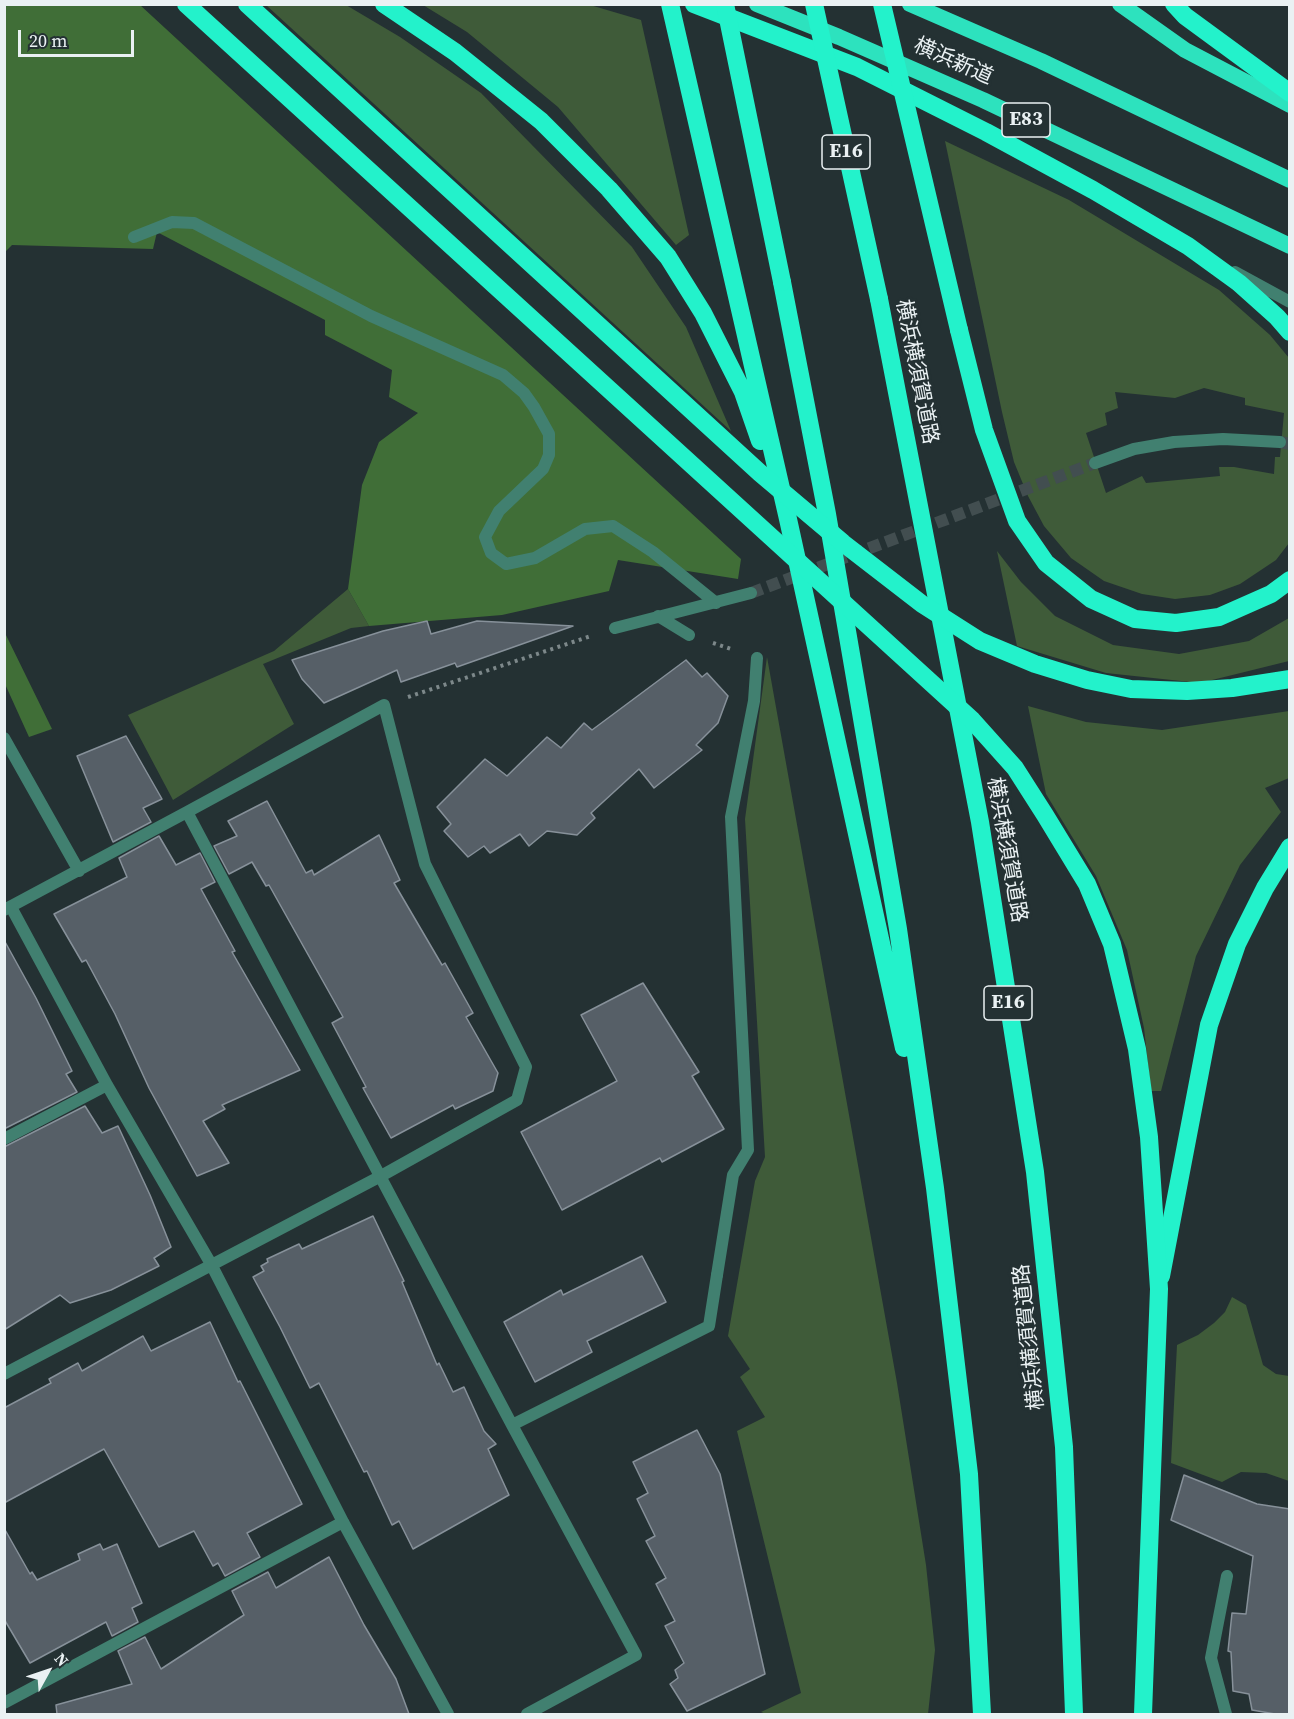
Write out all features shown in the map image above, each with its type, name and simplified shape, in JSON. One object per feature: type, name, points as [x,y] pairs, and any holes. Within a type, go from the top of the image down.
[{"type":"highway","points":[[186,4],[972,720],[1015,768],[1087,884],[1112,944],[1137,1049],[1149,1137],[1159,1289],[1143,1714]]},
{"type":"highway","points":[[247,4],[760,473],[843,543],[922,604],[980,641],[1035,664],[1087,680],[1131,689],[1187,691],[1232,688],[1290,678]]},
{"type":"highway","points":[[384,4],[455,52],[541,121],[609,189],[668,257],[703,313],[743,392],[788,519]]},
{"type":"highway","points":[[670,4],[788,519],[935,1188]]},
{"type":"highway","points":[[694,4],[857,67],[986,132],[1083,185],[1188,246],[1239,283],[1277,316],[1290,332]]},
{"type":"highway","points":[[725,4],[829,526],[898,929],[935,1188],[969,1474],[982,1714]]},
{"type":"highway","name":"横浜新道","points":[[757,4],[984,100],[1290,246]]},
{"type":"highway","name":"横浜横須賀道路","points":[[814,4],[879,299],[980,822],[1035,1172],[1064,1447],[1074,1714]]},
{"type":"highway","points":[[882,4],[958,330],[984,430],[1017,521],[1046,563],[1092,599],[1134,619],[1176,623],[1219,617],[1271,594],[1290,580]]},
{"type":"highway","name":"横浜新道","points":[[910,4],[1041,61],[1290,180]]},
{"type":"highway","points":[[1120,4],[1185,50],[1290,105]]},
{"type":"highway","points":[[1174,4],[1185,16],[1290,93]]},
{"type":"highway","points":[[1159,1289],[1209,1025],[1237,944],[1265,888],[1290,847]]},
{"type":"street","points":[[134,237],[172,222],[194,223],[371,315],[503,375],[524,393],[534,407],[549,434],[549,455],[543,469],[499,511],[485,537],[491,553],[506,564],[535,558],[585,529],[614,526],[653,552],[716,603]]},
{"type":"street","points":[[1188,246],[1290,302]]},
{"type":"street","points":[[1095,463],[1134,449],[1174,442],[1223,439],[1280,442]]},
{"type":"street","points":[[615,628],[751,593]]},
{"type":"street","points":[[658,616],[689,635]]},
{"type":"street","points":[[512,1425],[709,1326],[733,1175],[748,1150],[731,817],[754,701],[757,657]]},
{"type":"street","points":[[4,1374],[211,1264],[381,1176],[517,1100],[526,1067],[425,864],[384,705],[8,908],[211,1264],[343,1522],[447,1714]]},
{"type":"street","points":[[4,738],[79,871]]},
{"type":"street","points":[[188,812],[512,1425],[636,1654],[527,1714]]},
{"type":"street","points":[[4,1139],[107,1085]]},
{"type":"street","points":[[4,1703],[343,1522]]},
{"type":"street","points":[[1226,1714],[1211,1658],[1227,1576]]},
{"type":"path","points":[[384,705],[615,628]]},
{"type":"path","points":[[689,635],[757,657]]},
{"type":"green space","points":[[5,5],[140,5],[741,559],[738,579],[618,560],[609,591],[502,615],[369,626],[348,589],[362,485],[379,442],[418,413],[389,397],[392,370],[325,335],[325,320],[157,232],[153,249],[12,245],[5,252]]},
{"type":"green space","points":[[266,5],[346,5],[400,37],[481,93],[632,247],[686,327],[731,431]]},
{"type":"green space","points":[[423,5],[590,5],[641,20],[689,235],[676,245],[558,107],[467,32]]},
{"type":"green space","points":[[945,141],[1069,200],[1219,290],[1270,335],[1289,358],[1289,543],[1276,560],[1240,584],[1210,595],[1175,599],[1142,594],[1104,581],[1071,558],[1044,526],[1014,462]],"holes":[[[1204,388],[1245,398],[1245,405],[1284,413],[1280,457],[1275,457],[1274,474],[1234,467],[1219,467],[1220,476],[1146,483],[1142,476],[1106,493],[1086,433],[1107,425],[1105,413],[1118,408],[1115,392],[1175,398]]]},
{"type":"green space","points":[[997,551],[1021,582],[1055,616],[1113,645],[1179,654],[1249,641],[1289,618],[1289,661],[1200,683],[1106,673],[1017,646]]},
{"type":"green space","points":[[348,589],[369,626],[351,628],[263,664],[294,724],[173,800],[128,715],[274,651]]},
{"type":"green space","points":[[4,631],[52,729],[29,737],[5,684]]},
{"type":"green space","points":[[767,657],[897,1383],[926,1565],[935,1650],[928,1714],[766,1714],[761,1712],[801,1693],[737,1431],[765,1417],[740,1377],[750,1369],[728,1336],[755,1181],[765,1157],[745,819]]},
{"type":"green space","points":[[1028,706],[1086,722],[1162,730],[1289,711],[1289,778],[1265,788],[1281,812],[1240,865],[1196,956],[1161,1091],[1151,1091],[1144,1028],[1127,950],[1096,876],[1046,794]]},
{"type":"green space","points":[[1232,1297],[1246,1305],[1263,1365],[1276,1374],[1289,1376],[1289,1481],[1266,1473],[1241,1472],[1222,1482],[1171,1463],[1177,1345],[1198,1335],[1214,1323],[1225,1312]]},
{"type":"building","points":[[427,621],[431,634],[477,621],[573,626],[457,667],[455,663],[401,682],[397,670],[324,703],[302,679],[292,660],[383,631]]},
{"type":"building","points":[[686,660],[702,677],[707,673],[728,696],[718,723],[696,745],[702,750],[654,788],[639,769],[591,813],[595,818],[577,835],[547,831],[529,846],[520,834],[490,853],[484,846],[468,857],[444,831],[451,824],[437,807],[485,759],[507,776],[547,737],[561,748],[584,723],[592,730]]},
{"type":"building","points":[[126,736],[162,799],[143,808],[151,822],[113,842],[77,756]]},
{"type":"building","points":[[267,801],[306,873],[312,870],[314,875],[379,835],[400,880],[394,883],[442,965],[445,963],[473,1013],[466,1017],[498,1073],[493,1091],[455,1109],[453,1105],[391,1138],[363,1088],[366,1087],[332,1023],[343,1017],[269,885],[266,886],[252,862],[229,874],[214,846],[237,836],[228,821]]},
{"type":"building","points":[[159,836],[176,865],[200,853],[215,882],[201,889],[235,951],[232,952],[300,1070],[222,1105],[225,1109],[203,1121],[229,1163],[197,1176],[149,1088],[115,1014],[86,960],[82,962],[54,914],[127,877],[119,858]]},
{"type":"building","points":[[4,940],[72,1071],[66,1074],[77,1092],[4,1129]]},
{"type":"building","points":[[643,983],[699,1072],[692,1076],[724,1129],[662,1162],[660,1158],[562,1210],[521,1132],[617,1081],[581,1015]]},
{"type":"building","points":[[85,1106],[102,1133],[118,1126],[171,1247],[154,1258],[159,1266],[111,1290],[70,1303],[60,1295],[4,1330],[4,1147]]},
{"type":"building","points":[[373,1216],[404,1281],[402,1282],[437,1365],[439,1363],[453,1392],[464,1387],[484,1431],[496,1444],[488,1449],[509,1495],[413,1549],[399,1521],[392,1525],[367,1471],[364,1472],[319,1383],[310,1388],[253,1277],[264,1271],[261,1266],[268,1262],[267,1259],[299,1244],[302,1249]]},
{"type":"building","points":[[642,1256],[666,1302],[587,1341],[592,1352],[535,1382],[504,1322],[561,1290],[563,1295]]},
{"type":"building","points":[[210,1322],[238,1382],[240,1381],[302,1504],[247,1533],[260,1557],[225,1576],[218,1563],[213,1566],[194,1531],[159,1547],[104,1449],[4,1503],[4,1408],[51,1383],[49,1379],[78,1363],[82,1371],[143,1336],[151,1351]]},
{"type":"building","points":[[697,1430],[720,1474],[765,1674],[687,1711],[670,1684],[678,1678],[675,1670],[684,1663],[665,1626],[675,1621],[656,1584],[666,1578],[646,1541],[655,1536],[637,1499],[648,1493],[633,1462]]},
{"type":"building","points":[[1184,1475],[1257,1504],[1290,1509],[1290,1714],[1252,1710],[1249,1694],[1233,1691],[1231,1652],[1228,1651],[1232,1613],[1246,1614],[1253,1556],[1171,1520]]},
{"type":"building","points":[[4,1528],[30,1574],[32,1572],[37,1580],[80,1560],[78,1554],[100,1544],[103,1550],[117,1544],[142,1603],[132,1608],[138,1622],[112,1636],[106,1622],[30,1663],[4,1619]]},
{"type":"building","points":[[329,1557],[364,1625],[396,1679],[409,1714],[57,1714],[56,1705],[132,1684],[118,1651],[145,1637],[161,1669],[244,1615],[232,1591],[268,1572],[276,1588]]},
{"type":"tunnel","points":[[1280,442],[1290,444]]},
{"type":"tunnel","points":[[751,593],[1095,463]]}]
